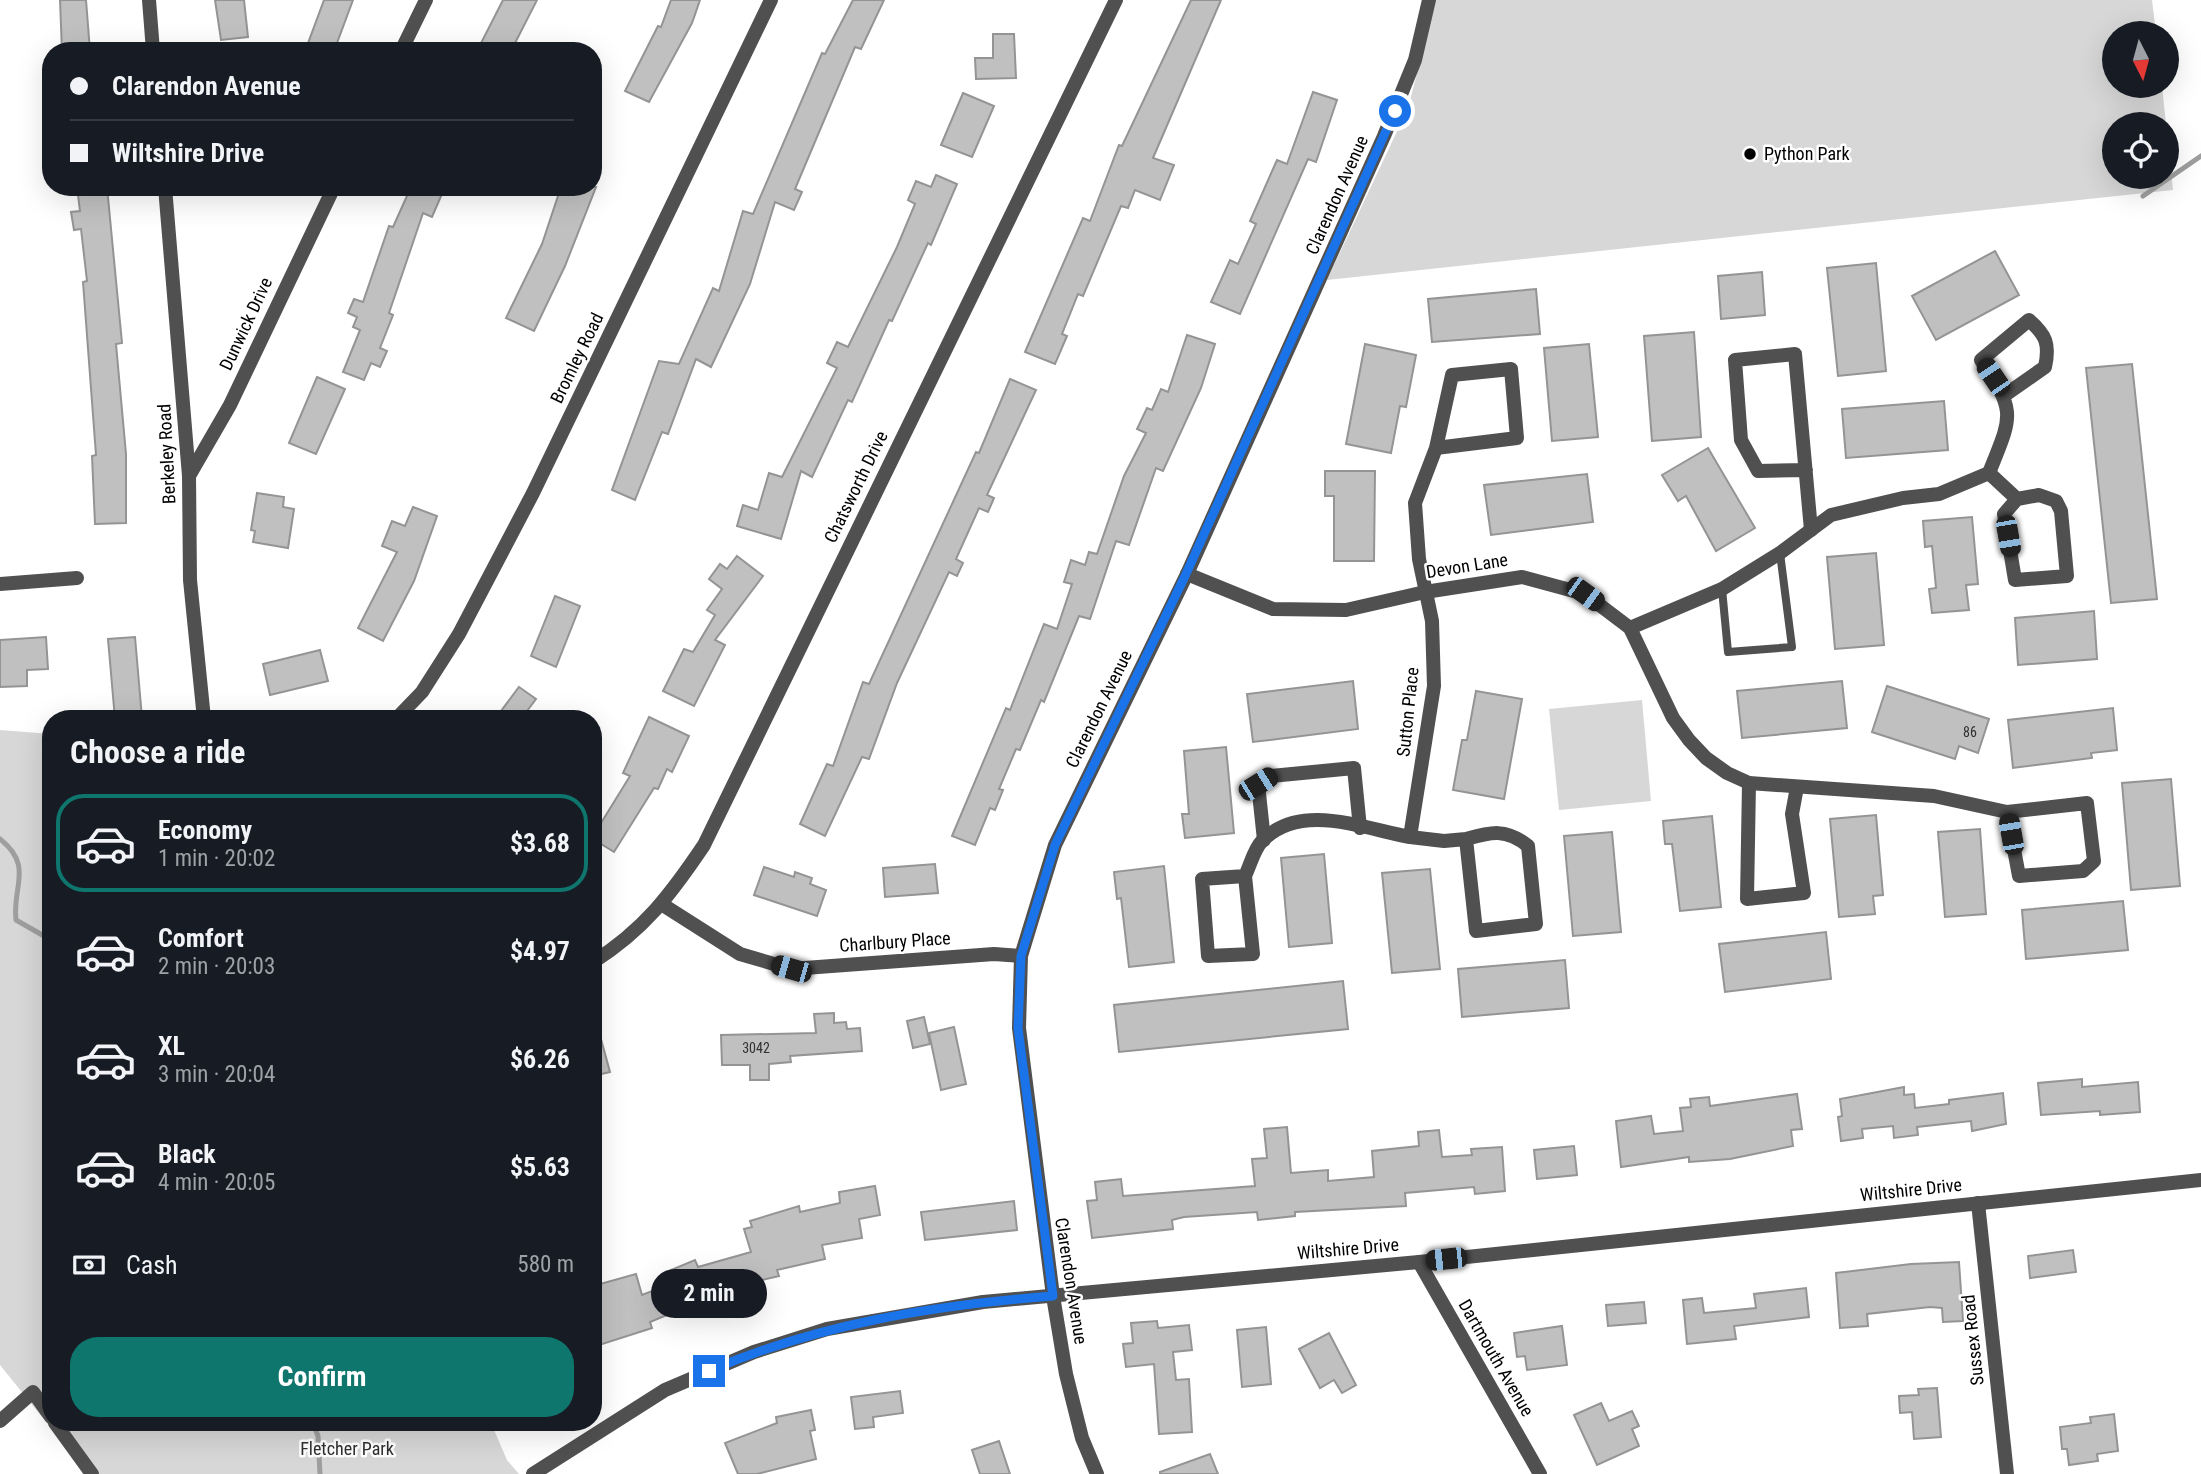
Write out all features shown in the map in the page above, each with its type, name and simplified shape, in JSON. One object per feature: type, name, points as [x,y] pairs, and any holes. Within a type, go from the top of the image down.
[{"type":"street","points":[[149,0],[152,42]]},
{"type":"street","points":[[405,42],[426,0]]},
{"type":"street","name":"Bromley Road","points":[[405,710],[422,692],[459,634],[533,493],[771,0]]},
{"type":"street","name":"Chatsworth Drive","points":[[602,956],[623,943],[663,905],[704,845],[1116,0]]},
{"type":"street","name":"Clarendon Avenue","points":[[1097,1474],[1082,1438],[1066,1374],[1053,1296],[1018,1028],[1021,956],[1055,845],[1186,574],[1384,136],[1415,60],[1429,0]]},
{"type":"street","name":"Berkeley Road","points":[[166,196],[189,476],[190,580],[203,710]]},
{"type":"street","name":"Dunwick Drive","points":[[189,476],[230,405],[330,196]]},
{"type":"street","points":[[1630,628],[1723,589],[1780,553],[1831,515],[1903,498],[1939,494],[1989,473],[2006,432],[2009,411],[2005,395],[1981,360],[2029,320],[2046,336],[2048,352],[2045,367],[2005,395]]},
{"type":"street","points":[[1805,470],[1758,471],[1741,440],[1735,360],[1795,354],[1811,530]]},
{"type":"street","name":"Sutton Place","points":[[1410,836],[1434,686],[1432,621],[1425,592],[1415,503],[1436,447],[1452,375],[1511,369],[1517,438],[1436,447]]},
{"type":"street","points":[[1989,473],[2017,499]]},
{"type":"street","points":[[2039,495],[2056,501],[2061,511],[2067,576],[2015,580],[2004,514],[2017,499],[2039,495]]},
{"type":"street","name":"Devon Lane","points":[[1186,574],[1273,609],[1346,610],[1425,592],[1522,577],[1585,594],[1630,628],[1673,718],[1706,758],[1727,773],[1749,783],[1934,796],[2007,812],[2087,803],[2094,861],[2083,871],[2019,876],[2007,812]]},
{"type":"street","points":[[0,584],[77,579]]},
{"type":"street","points":[[1264,840],[1258,784],[1271,776],[1354,768],[1360,828]]},
{"type":"street","points":[[1749,783],[1747,899],[1804,893],[1793,814],[1797,787]]},
{"type":"street","points":[[1245,876],[1202,879],[1208,956],[1253,954],[1245,876],[1264,840],[1284,827],[1313,819],[1444,841],[1466,839],[1496,831],[1515,836],[1528,846],[1536,924],[1476,931],[1466,839]]},
{"type":"street","name":"Charlbury Place","points":[[663,905],[740,954],[791,969],[995,954],[1021,956]]},
{"type":"street","name":"Wiltshire Drive","points":[[602,1430],[665,1390],[754,1352],[827,1329],[983,1302],[1419,1262],[2201,1180]]},
{"type":"street","name":"Sussex Road","points":[[1978,1203],[2007,1474]]},
{"type":"street","name":"Dartmouth Avenue","points":[[1419,1262],[1540,1474]]},
{"type":"street","points":[[0,1421],[33,1392],[42,1404]]},
{"type":"street","points":[[61,1431],[92,1474]]},
{"type":"street","name":"Wiltshire Drive","points":[[533,1474],[601,1431]]},
{"type":"lane","points":[[1723,589],[1728,652],[1792,647],[1780,553]]},
{"type":"green space","name":"Python Park","points":[[1436,0],[2152,0],[2155,21],[2102,21],[2102,98],[2163,98],[2165,112],[2102,112],[2102,189],[2173,190],[1327,280],[1408,108]]},
{"type":"green space","points":[[1642,700],[1651,801],[1559,810],[1549,709]]},
{"type":"green space","points":[[0,730],[42,733],[42,1417],[0,1365]]},
{"type":"green space","name":"Fletcher Park","points":[[53,1431],[494,1431],[507,1460],[519,1474],[88,1474]]},
{"type":"building","points":[[60,0],[86,0],[89,42],[62,42]]},
{"type":"building","points":[[215,0],[244,0],[248,37],[221,40]]},
{"type":"building","points":[[324,0],[353,0],[337,42],[308,42]]},
{"type":"building","points":[[503,0],[537,0],[516,42],[482,42]]},
{"type":"building","points":[[671,0],[700,0],[692,23],[649,102],[625,91],[658,26],[661,27]]},
{"type":"building","points":[[853,0],[884,0],[861,49],[855,47],[795,189],[802,192],[794,210],[775,202],[750,284],[711,367],[696,359],[668,434],[662,432],[635,500],[612,490],[659,361],[679,364],[713,288],[719,291],[743,211],[753,214],[822,53],[825,54]]},
{"type":"building","points":[[1191,0],[1221,0],[1153,158],[1174,165],[1160,200],[1135,190],[1128,208],[1121,206],[1083,296],[1078,294],[1062,334],[1067,336],[1055,364],[1025,352],[1083,218],[1090,221],[1119,145],[1122,146]]},
{"type":"building","points":[[993,34],[1014,34],[1016,78],[976,79],[975,58],[993,58]]},
{"type":"building","points":[[1313,92],[1337,100],[1316,162],[1308,159],[1240,314],[1211,302],[1230,260],[1238,264],[1256,224],[1250,221],[1277,160],[1287,164]]},
{"type":"building","points":[[963,93],[994,106],[972,157],[941,145]]},
{"type":"building","points":[[936,175],[957,184],[931,245],[928,243],[852,402],[848,400],[812,477],[801,471],[781,539],[737,526],[743,505],[758,510],[769,473],[782,477],[837,368],[827,363],[837,342],[848,347],[897,247],[915,204],[908,200],[916,181],[931,187]]},
{"type":"building","points":[[78,196],[108,196],[122,343],[116,344],[126,454],[126,523],[95,524],[92,456],[96,455],[83,282],[87,281],[81,229],[74,230],[71,212],[80,211]]},
{"type":"building","points":[[407,196],[441,196],[432,217],[423,213],[389,313],[393,315],[380,348],[387,351],[380,367],[371,363],[364,380],[343,372],[360,330],[353,327],[357,317],[348,313],[354,299],[363,302],[389,226],[393,227]]},
{"type":"building","points":[[558,196],[592,196],[565,266],[534,331],[506,318],[542,244]]},
{"type":"building","points":[[1995,251],[2019,295],[1936,340],[1912,296]]},
{"type":"building","points":[[1876,263],[1886,371],[1838,376],[1827,268]]},
{"type":"building","points":[[1762,272],[1765,315],[1721,319],[1718,276]]},
{"type":"building","points":[[1536,289],[1540,334],[1432,342],[1428,299]]},
{"type":"building","points":[[1694,332],[1701,437],[1652,441],[1644,336]]},
{"type":"building","points":[[1187,335],[1215,344],[1201,388],[1163,471],[1156,468],[1129,545],[1116,541],[1090,619],[1079,616],[1044,702],[1041,700],[1020,750],[1016,749],[999,789],[1003,790],[995,810],[990,808],[975,845],[952,836],[1006,708],[1010,710],[1044,624],[1057,629],[1072,584],[1064,582],[1071,560],[1085,565],[1089,552],[1097,554],[1124,476],[1146,433],[1137,429],[1147,408],[1152,410],[1161,389],[1168,392]]},
{"type":"building","points":[[1365,344],[1416,355],[1406,407],[1400,406],[1391,453],[1346,444]]},
{"type":"building","points":[[1589,344],[1598,437],[1552,441],[1544,348]]},
{"type":"building","points":[[2132,364],[2157,599],[2111,603],[2086,368]]},
{"type":"building","points":[[317,377],[345,389],[316,454],[289,443]]},
{"type":"building","points":[[1010,379],[1036,390],[987,495],[994,498],[988,512],[979,508],[956,559],[963,563],[957,576],[949,572],[897,683],[869,759],[862,757],[825,836],[800,824],[827,764],[833,766],[863,682],[869,684],[976,452],[979,453]]},
{"type":"building","points":[[1944,401],[1948,450],[1846,458],[1842,409]]},
{"type":"building","points":[[1708,448],[1755,528],[1716,551],[1686,496],[1678,501],[1662,475]]},
{"type":"building","points":[[1325,471],[1375,471],[1374,561],[1334,561],[1334,496],[1325,496]]},
{"type":"building","points":[[1587,474],[1593,522],[1491,535],[1484,485]]},
{"type":"building","points":[[257,493],[284,497],[283,507],[294,509],[288,548],[253,542],[255,531],[251,530]]},
{"type":"building","points":[[413,507],[437,516],[414,581],[383,641],[358,628],[397,552],[382,546],[392,521],[405,526]]},
{"type":"building","points":[[1972,517],[1978,584],[1966,585],[1969,610],[1932,613],[1929,589],[1936,588],[1932,546],[1925,547],[1923,521]]},
{"type":"building","points":[[1876,553],[1884,645],[1835,649],[1827,557]]},
{"type":"building","points":[[737,556],[763,576],[715,640],[725,645],[694,706],[663,691],[684,649],[693,652],[715,615],[707,610],[722,589],[709,579],[720,564],[727,569]]},
{"type":"building","points":[[555,596],[580,606],[556,667],[531,656]]},
{"type":"building","points":[[2094,611],[2097,659],[2018,665],[2015,618]]},
{"type":"building","points":[[46,637],[48,669],[27,670],[27,686],[0,687],[0,640]]},
{"type":"building","points":[[135,637],[141,710],[114,710],[108,639]]},
{"type":"building","points":[[320,650],[328,681],[270,695],[263,664]]},
{"type":"building","points":[[1353,681],[1358,729],[1253,742],[1247,694]]},
{"type":"building","points":[[1842,681],[1847,728],[1742,738],[1737,691]]},
{"type":"building","points":[[1887,686],[1989,719],[1978,753],[1959,746],[1955,759],[1872,732]]},
{"type":"building","points":[[519,687],[536,699],[528,710],[502,710]]},
{"type":"building","points":[[1476,691],[1522,699],[1504,799],[1453,790],[1462,740],[1467,740]]},
{"type":"building","points":[[2113,708],[2117,750],[2091,753],[2092,758],[2013,768],[2008,720]]},
{"type":"building","points":[[649,717],[689,736],[672,772],[667,769],[658,789],[654,788],[614,852],[602,845],[602,821],[630,776],[623,773]]},
{"type":"building","points":[[1226,747],[1234,833],[1185,838],[1182,814],[1189,814],[1184,751]]},
{"type":"building","points":[[2171,779],[2180,886],[2131,890],[2122,783]]},
{"type":"building","points":[[1876,815],[1883,895],[1873,896],[1875,914],[1839,917],[1830,819]]},
{"type":"building","points":[[1712,816],[1721,907],[1680,911],[1672,844],[1665,844],[1663,821]]},
{"type":"building","points":[[1980,829],[1986,914],[1945,917],[1938,832]]},
{"type":"building","points":[[1612,832],[1621,932],[1573,936],[1564,836]]},
{"type":"building","points":[[1324,854],[1332,943],[1289,947],[1281,858]]},
{"type":"building","points":[[935,864],[938,893],[885,897],[883,868]]},
{"type":"building","points":[[1164,866],[1174,962],[1129,967],[1121,898],[1117,899],[1114,872]]},
{"type":"building","points":[[764,867],[794,877],[795,872],[812,878],[810,884],[826,890],[817,916],[754,895]]},
{"type":"building","points":[[1430,869],[1440,969],[1392,973],[1382,873]]},
{"type":"building","points":[[2123,901],[2128,950],[2026,959],[2022,910]]},
{"type":"building","points":[[1826,932],[1831,979],[1725,992],[1719,944]]},
{"type":"building","points":[[1565,960],[1569,1008],[1462,1017],[1458,969]]},
{"type":"building","points":[[1343,981],[1348,1029],[1119,1052],[1114,1005]]},
{"type":"building","points":[[834,1013],[834,1023],[846,1022],[847,1029],[860,1028],[862,1051],[790,1056],[791,1062],[769,1064],[769,1080],[750,1080],[750,1065],[722,1065],[721,1035],[816,1033],[814,1014]]},
{"type":"building","points":[[924,1017],[930,1044],[913,1048],[907,1021]]},
{"type":"building","points":[[954,1027],[966,1084],[941,1090],[929,1033]]},
{"type":"building","points":[[602,1043],[610,1072],[602,1074]]},
{"type":"building","points":[[2082,1079],[2082,1087],[2138,1082],[2140,1112],[2100,1115],[2100,1111],[2041,1115],[2038,1083]]},
{"type":"building","points":[[1904,1087],[1904,1095],[1914,1094],[1915,1108],[1949,1104],[1949,1100],[2003,1093],[2006,1124],[1972,1131],[1971,1121],[1917,1127],[1918,1135],[1894,1138],[1893,1126],[1862,1129],[1863,1138],[1841,1141],[1838,1117],[1842,1116],[1840,1099]]},
{"type":"building","points":[[1797,1094],[1802,1129],[1791,1130],[1793,1146],[1730,1159],[1689,1162],[1689,1157],[1621,1167],[1616,1121],[1651,1116],[1654,1134],[1683,1131],[1680,1108],[1691,1107],[1690,1099],[1709,1097],[1710,1106]]},
{"type":"building","points":[[1287,1127],[1291,1173],[1328,1170],[1328,1181],[1374,1177],[1372,1151],[1419,1146],[1418,1132],[1439,1130],[1442,1157],[1472,1155],[1471,1149],[1502,1147],[1505,1191],[1475,1194],[1474,1187],[1405,1193],[1406,1206],[1295,1212],[1295,1216],[1258,1220],[1257,1212],[1184,1217],[1172,1220],[1173,1229],[1092,1238],[1087,1201],[1097,1200],[1095,1182],[1121,1179],[1123,1196],[1255,1186],[1252,1159],[1267,1158],[1264,1129]]},
{"type":"building","points":[[1574,1146],[1577,1175],[1537,1179],[1534,1150]]},
{"type":"building","points":[[875,1186],[880,1215],[859,1219],[862,1238],[822,1245],[825,1259],[777,1270],[779,1276],[708,1293],[710,1297],[650,1322],[652,1328],[602,1344],[602,1283],[636,1274],[642,1295],[676,1282],[671,1270],[695,1260],[698,1267],[751,1252],[744,1229],[752,1227],[750,1221],[799,1206],[800,1212],[840,1203],[839,1192]]},
{"type":"building","points":[[1014,1201],[1017,1230],[925,1240],[921,1212]]},
{"type":"building","points":[[2073,1250],[2076,1272],[2030,1278],[2028,1256]]},
{"type":"building","points":[[1959,1262],[1963,1321],[1943,1322],[1942,1308],[1930,1307],[1867,1314],[1868,1326],[1840,1328],[1836,1273],[1911,1264]]},
{"type":"building","points":[[1806,1288],[1809,1317],[1734,1326],[1736,1339],[1687,1344],[1683,1300],[1702,1298],[1704,1313],[1756,1308],[1754,1294]]},
{"type":"building","points":[[1644,1302],[1646,1323],[1608,1326],[1606,1305]]},
{"type":"building","points":[[1157,1321],[1158,1328],[1189,1325],[1192,1350],[1173,1352],[1176,1380],[1189,1379],[1192,1432],[1159,1434],[1154,1364],[1126,1367],[1123,1344],[1133,1343],[1131,1323]]},
{"type":"building","points":[[1562,1326],[1567,1365],[1527,1370],[1525,1356],[1517,1357],[1514,1333]]},
{"type":"building","points":[[1266,1327],[1271,1384],[1242,1387],[1237,1330]]},
{"type":"building","points":[[1329,1333],[1356,1385],[1342,1393],[1334,1380],[1320,1388],[1299,1349]]},
{"type":"building","points":[[1937,1388],[1941,1437],[1914,1439],[1912,1412],[1900,1413],[1899,1396],[1919,1395],[1918,1389]]},
{"type":"building","points":[[900,1391],[903,1413],[873,1417],[874,1427],[855,1429],[851,1397]]},
{"type":"building","points":[[1601,1403],[1609,1421],[1632,1411],[1639,1426],[1632,1429],[1639,1446],[1597,1465],[1574,1415]]},
{"type":"building","points":[[811,1410],[815,1430],[810,1431],[816,1459],[757,1474],[738,1474],[725,1443],[777,1423],[776,1417]]},
{"type":"building","points":[[2114,1414],[2118,1451],[2097,1454],[2098,1461],[2069,1465],[2067,1449],[2062,1449],[2060,1427],[2091,1423],[2090,1417]]},
{"type":"building","points":[[999,1441],[1010,1474],[980,1474],[972,1450]]},
{"type":"building","points":[[1210,1454],[1218,1474],[1160,1474],[1160,1472]]},
{"type":"waterway","points":[[2143,196],[2201,156]]},
{"type":"waterway","points":[[0,839],[16,858],[19,868],[16,920],[42,935]]},
{"type":"waterway","points":[[316,1431],[320,1474]]},
{"type":"place","name":"Python Park","points":[[1750,154]]},
{"type":"route","points":[[709,1371],[754,1352],[827,1329],[983,1302],[1053,1296],[1018,1028],[1021,956],[1055,845],[1186,574],[1395,111]]}]
